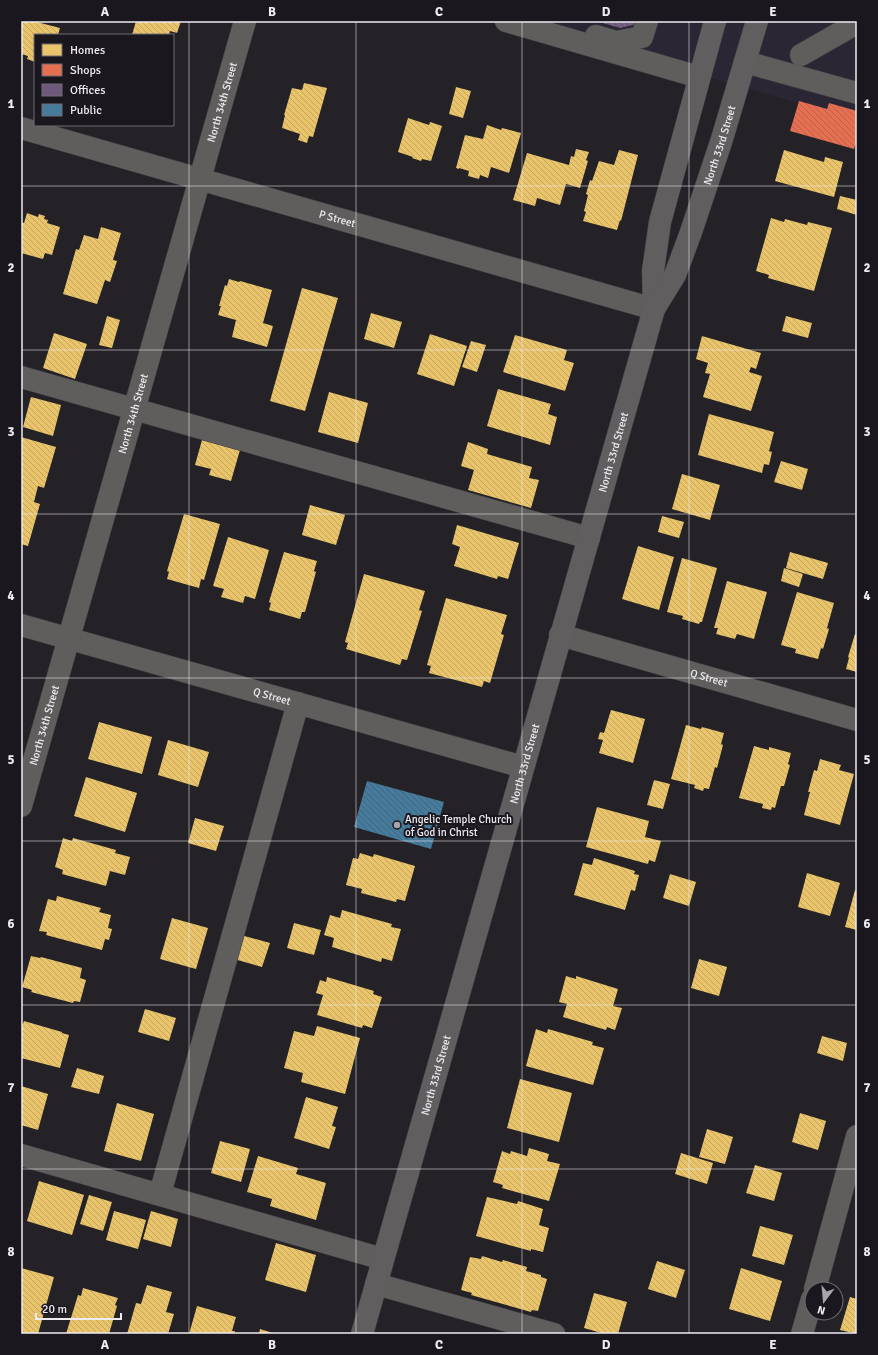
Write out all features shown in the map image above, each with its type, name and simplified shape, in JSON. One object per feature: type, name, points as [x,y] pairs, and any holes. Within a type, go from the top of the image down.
[{"type":"main road","name":"North 33rd Street","points":[[654,309],[653,271],[660,222],[715,21]]},
{"type":"main road","name":"North 33rd Street","points":[[362,1334],[654,309],[674,275],[691,232],[722,139],[757,21]]},
{"type":"street","name":"North 34th Street","points":[[21,806],[245,21]]},
{"type":"street","points":[[506,21],[699,77]]},
{"type":"street","points":[[545,21],[616,42],[642,36],[647,21]]},
{"type":"street","points":[[801,55],[857,23]]},
{"type":"street","points":[[745,62],[857,93]]},
{"type":"street","name":"P Street","points":[[21,128],[654,309]]},
{"type":"street","points":[[21,377],[133,410],[589,538]]},
{"type":"street","name":"Q Street","points":[[21,625],[523,767]]},
{"type":"street","name":"Q Street","points":[[560,635],[857,720]]},
{"type":"street","points":[[160,1194],[298,703]]},
{"type":"street","points":[[817,1281],[857,1136]]},
{"type":"street","points":[[21,1155],[383,1259]]},
{"type":"street","points":[[376,1284],[554,1334]]},
{"type":"street","points":[[802,1334],[806,1321]]},
{"type":"shaded area","points":[[513,21],[857,21],[857,120]]},
{"type":"building: Homes","points":[[21,21],[33,21],[60,28],[58,34],[34,34],[34,62],[27,59],[28,56],[21,54]]},
{"type":"building: Homes","points":[[136,21],[181,21],[177,33],[170,31],[169,34],[132,34]]},
{"type":"building: Homes","points":[[304,83],[327,88],[313,137],[309,136],[307,143],[298,140],[300,134],[282,128],[284,115],[292,88],[302,90]]},
{"type":"building: Homes","points":[[456,87],[471,91],[463,118],[449,114]]},
{"type":"building: Homes","points":[[408,118],[429,125],[430,122],[442,126],[431,161],[422,159],[421,161],[398,152]]},
{"type":"building: Homes","points":[[487,125],[501,130],[502,128],[521,133],[509,173],[491,167],[488,178],[480,175],[479,179],[468,176],[469,171],[456,168],[465,135],[483,139]]},
{"type":"building: Homes","points":[[576,149],[589,152],[586,160],[588,161],[580,188],[566,184],[560,205],[537,198],[535,206],[513,200],[527,153],[569,165],[571,156],[574,157]]},
{"type":"building: Homes","points":[[619,150],[638,155],[621,221],[620,220],[617,230],[583,221],[586,212],[584,211],[588,195],[586,194],[590,180],[592,181],[599,161],[614,165]]},
{"type":"building: Homes","points":[[784,150],[824,162],[825,157],[843,162],[834,197],[775,181]]},
{"type":"building: Homes","points":[[840,196],[857,200],[857,215],[837,209]]},
{"type":"building: Homes","points":[[27,213],[38,217],[39,214],[45,216],[44,219],[48,220],[47,223],[60,227],[52,255],[45,253],[43,259],[21,253],[21,222],[24,223]]},
{"type":"building: Homes","points":[[771,218],[784,222],[785,219],[807,225],[808,222],[832,228],[814,291],[768,278],[769,275],[756,271]]},
{"type":"building: Homes","points":[[101,227],[121,233],[113,260],[117,261],[110,282],[105,280],[97,304],[63,294],[76,249],[79,250],[84,235],[98,239]]},
{"type":"building: Homes","points":[[229,279],[272,290],[263,323],[273,326],[267,347],[232,337],[236,320],[218,315],[225,285],[227,286]]},
{"type":"building: Homes","points":[[302,288],[338,298],[305,411],[270,401]]},
{"type":"building: Homes","points":[[371,313],[402,322],[394,348],[364,339]]},
{"type":"building: Homes","points":[[107,316],[120,320],[112,348],[99,345]]},
{"type":"building: Homes","points":[[786,316],[812,323],[808,338],[782,331]]},
{"type":"building: Homes","points":[[54,333],[87,344],[75,379],[43,368]]},
{"type":"building: Homes","points":[[430,334],[467,346],[454,386],[417,374]]},
{"type":"building: Homes","points":[[515,335],[567,350],[564,360],[574,363],[565,391],[503,372]]},
{"type":"building: Homes","points":[[702,336],[761,353],[756,369],[751,367],[749,372],[762,376],[751,411],[703,397],[710,374],[705,373],[708,363],[696,359]]},
{"type":"building: Homes","points":[[471,341],[486,345],[477,372],[462,367]]},
{"type":"building: Homes","points":[[498,389],[551,404],[548,414],[557,417],[550,445],[487,426]]},
{"type":"building: Homes","points":[[329,392],[368,403],[358,443],[318,432]]},
{"type":"building: Homes","points":[[31,397],[61,405],[53,436],[23,427]]},
{"type":"building: Homes","points":[[709,414],[774,432],[769,451],[772,452],[769,465],[764,464],[762,473],[698,455]]},
{"type":"building: Homes","points":[[21,437],[56,447],[44,488],[38,486],[34,502],[40,504],[28,546],[21,544]]},
{"type":"building: Homes","points":[[202,440],[240,450],[231,481],[209,475],[211,469],[195,465]]},
{"type":"building: Homes","points":[[468,442],[488,449],[487,454],[532,467],[529,478],[539,480],[531,508],[468,490],[474,470],[461,466]]},
{"type":"building: Homes","points":[[781,461],[808,469],[802,490],[774,482]]},
{"type":"building: Homes","points":[[682,474],[720,485],[710,520],[672,509]]},
{"type":"building: Homes","points":[[310,505],[345,515],[336,545],[302,535]]},
{"type":"building: Homes","points":[[184,514],[220,524],[204,580],[201,579],[199,588],[167,579],[169,572],[167,571]]},
{"type":"building: Homes","points":[[662,516],[684,522],[679,538],[658,532]]},
{"type":"building: Homes","points":[[457,525],[519,543],[508,579],[498,576],[497,579],[454,566],[460,547],[452,544]]},
{"type":"building: Homes","points":[[228,537],[269,550],[255,599],[245,596],[243,603],[221,597],[224,589],[213,586]]},
{"type":"building: Homes","points":[[638,546],[674,557],[659,610],[622,599]]},
{"type":"building: Homes","points":[[284,552],[317,561],[314,571],[316,572],[305,612],[302,612],[300,619],[269,610],[271,603],[269,602]]},
{"type":"building: Homes","points":[[790,552],[828,563],[823,579],[786,568]]},
{"type":"building: Homes","points":[[682,558],[717,568],[702,622],[699,624],[682,619],[683,616],[667,612]]},
{"type":"building: Homes","points":[[784,568],[803,574],[799,587],[781,581]]},
{"type":"building: Homes","points":[[364,574],[425,591],[419,610],[422,611],[407,660],[402,659],[400,665],[346,649],[348,643],[345,642]]},
{"type":"building: Homes","points":[[727,581],[767,592],[754,639],[737,634],[735,639],[716,634],[718,628],[714,628]]},
{"type":"building: Homes","points":[[797,592],[834,603],[827,628],[829,629],[823,649],[821,648],[818,659],[795,653],[796,649],[781,645]]},
{"type":"building: Homes","points":[[446,598],[507,615],[501,634],[504,635],[490,683],[484,681],[482,687],[429,673],[431,666],[427,665]]},
{"type":"building: Homes","points":[[855,634],[857,635],[857,672],[846,669]]},
{"type":"building: Homes","points":[[611,710],[645,719],[633,763],[599,753],[603,740],[598,739],[600,732],[604,733]]},
{"type":"building: Homes","points":[[99,722],[152,737],[142,774],[88,759]]},
{"type":"building: Homes","points":[[686,725],[701,729],[702,727],[724,733],[721,744],[723,745],[717,768],[715,767],[709,789],[704,788],[703,791],[694,788],[695,785],[671,779]]},
{"type":"building: Homes","points":[[168,740],[209,752],[198,787],[158,775]]},
{"type":"building: Homes","points":[[754,746],[769,750],[769,747],[791,753],[788,764],[790,765],[784,786],[781,786],[775,808],[772,807],[771,810],[762,808],[763,804],[739,798]]},
{"type":"building: Homes","points":[[820,759],[841,765],[839,770],[854,774],[840,825],[804,815],[814,770],[817,771]]},
{"type":"building: Homes","points":[[86,777],[137,793],[125,832],[74,816]]},
{"type":"building: Homes","points":[[654,780],[670,784],[663,809],[647,805]]},
{"type":"building: Homes","points":[[597,807],[649,821],[645,837],[661,841],[655,862],[649,860],[648,864],[586,847]]},
{"type":"building: Homes","points":[[195,818],[224,826],[216,851],[188,843]]},
{"type":"building: Homes","points":[[63,838],[72,841],[73,838],[116,850],[115,853],[130,857],[125,875],[110,871],[106,886],[62,874],[63,870],[55,867]]},
{"type":"building: Homes","points":[[360,853],[373,857],[374,854],[415,866],[405,901],[397,899],[396,902],[361,893],[362,889],[346,885],[353,858],[358,859]]},
{"type":"building: Homes","points":[[594,858],[635,871],[634,874],[639,875],[635,891],[631,890],[625,910],[574,895],[583,863],[592,865]]},
{"type":"building: Homes","points":[[807,873],[840,883],[830,916],[798,907]]},
{"type":"building: Homes","points":[[670,874],[696,882],[689,906],[663,898]]},
{"type":"building: Homes","points":[[855,890],[857,891],[857,930],[845,927]]},
{"type":"building: Homes","points":[[57,896],[101,908],[99,912],[111,915],[108,928],[112,929],[109,940],[105,939],[102,950],[46,935],[47,932],[39,931],[48,899],[56,901]]},
{"type":"building: Homes","points":[[342,910],[392,924],[391,927],[401,929],[392,961],[382,958],[381,962],[332,947],[334,938],[324,935],[330,915],[340,918]]},
{"type":"building: Homes","points":[[172,918],[208,928],[196,969],[160,959]]},
{"type":"building: Homes","points":[[294,923],[321,930],[314,955],[287,948]]},
{"type":"building: Homes","points":[[241,935],[270,943],[262,967],[234,959]]},
{"type":"building: Homes","points":[[31,956],[41,957],[82,968],[80,978],[86,980],[80,1002],[74,1001],[73,1003],[31,992],[32,990],[22,987]]},
{"type":"building: Homes","points":[[699,959],[727,967],[719,996],[691,988]]},
{"type":"building: Homes","points":[[566,976],[576,979],[576,976],[618,989],[613,1006],[622,1008],[615,1030],[607,1027],[606,1030],[563,1017],[567,1004],[559,1002]]},
{"type":"building: Homes","points":[[327,977],[374,991],[373,994],[382,997],[372,1028],[363,1025],[362,1028],[317,1015],[323,995],[316,993],[320,980],[326,982]]},
{"type":"building: Homes","points":[[145,1009],[176,1018],[169,1041],[138,1032]]},
{"type":"building: Homes","points":[[24,1021],[69,1035],[60,1068],[21,1058],[21,1023],[23,1024]]},
{"type":"building: Homes","points":[[317,1026],[360,1038],[345,1094],[301,1082],[303,1073],[284,1068],[294,1031],[314,1036]]},
{"type":"building: Homes","points":[[536,1029],[547,1033],[548,1029],[593,1042],[592,1045],[604,1048],[593,1085],[526,1066]]},
{"type":"building: Homes","points":[[822,1036],[847,1043],[843,1061],[817,1053]]},
{"type":"building: Homes","points":[[77,1068],[104,1076],[99,1094],[71,1087]]},
{"type":"building: Homes","points":[[520,1079],[572,1093],[559,1142],[507,1128]]},
{"type":"building: Homes","points":[[21,1086],[48,1094],[38,1130],[21,1125]]},
{"type":"building: Homes","points":[[306,1097],[338,1107],[332,1126],[336,1127],[329,1149],[294,1138]]},
{"type":"building: Homes","points":[[117,1103],[154,1114],[141,1161],[104,1151]]},
{"type":"building: Homes","points":[[800,1113],[826,1121],[818,1150],[792,1142]]},
{"type":"building: Homes","points":[[707,1129],[733,1137],[725,1164],[699,1157]]},
{"type":"building: Homes","points":[[220,1141],[250,1149],[241,1182],[211,1173]]},
{"type":"building: Homes","points":[[529,1148],[549,1154],[547,1161],[560,1164],[549,1201],[502,1188],[503,1185],[493,1182],[502,1151],[510,1154],[511,1151],[527,1156]]},
{"type":"building: Homes","points":[[681,1153],[713,1163],[707,1184],[675,1174]]},
{"type":"building: Homes","points":[[258,1156],[298,1168],[296,1174],[326,1183],[316,1220],[270,1206],[272,1199],[247,1192]]},
{"type":"building: Homes","points":[[755,1165],[782,1173],[774,1201],[746,1193]]},
{"type":"building: Homes","points":[[39,1181],[84,1195],[72,1235],[27,1221]]},
{"type":"building: Homes","points":[[89,1195],[112,1202],[103,1231],[80,1224]]},
{"type":"building: Homes","points":[[487,1197],[517,1204],[518,1201],[543,1209],[539,1225],[549,1228],[543,1252],[531,1249],[531,1251],[476,1236]]},
{"type":"building: Homes","points":[[114,1211],[146,1220],[138,1249],[106,1240]]},
{"type":"building: Homes","points":[[151,1211],[178,1219],[171,1247],[143,1239]]},
{"type":"building: Homes","points":[[760,1226],[793,1235],[784,1265],[752,1256]]},
{"type":"building: Homes","points":[[276,1243],[316,1255],[306,1292],[265,1280]]},
{"type":"building: Homes","points":[[482,1256],[527,1267],[526,1271],[541,1275],[541,1277],[547,1279],[538,1311],[532,1310],[531,1312],[471,1295],[472,1293],[461,1290],[470,1257],[481,1259]]},
{"type":"building: Homes","points":[[657,1261],[685,1270],[676,1298],[648,1289]]},
{"type":"building: Homes","points":[[21,1268],[54,1277],[38,1334],[21,1334]]},
{"type":"building: Homes","points":[[741,1268],[782,1281],[770,1321],[729,1309]]},
{"type":"building: Homes","points":[[147,1285],[172,1292],[166,1312],[174,1314],[168,1334],[127,1334],[136,1303],[141,1304]]},
{"type":"building: Homes","points":[[83,1288],[118,1298],[115,1305],[117,1306],[109,1334],[66,1334],[78,1295],[81,1296]]},
{"type":"building: Homes","points":[[594,1293],[627,1302],[618,1334],[605,1334],[584,1328]]},
{"type":"building: Homes","points":[[850,1297],[857,1299],[857,1334],[840,1330],[844,1321]]},
{"type":"building: Homes","points":[[197,1306],[236,1317],[232,1331],[235,1331],[234,1334],[189,1334]]},
{"type":"building: Homes","points":[[260,1329],[276,1334],[259,1334]]},
{"type":"building: Shops","points":[[799,101],[827,109],[829,103],[857,111],[857,140],[854,149],[790,131]]},
{"type":"building: Offices","points":[[596,21],[638,21],[637,24],[620,28]]},
{"type":"building: Public","points":[[367,781],[444,802],[431,849],[354,827]]},
{"type":"place","name":"Angelic Temple Church of God in Christ","points":[[397,825]]}]
